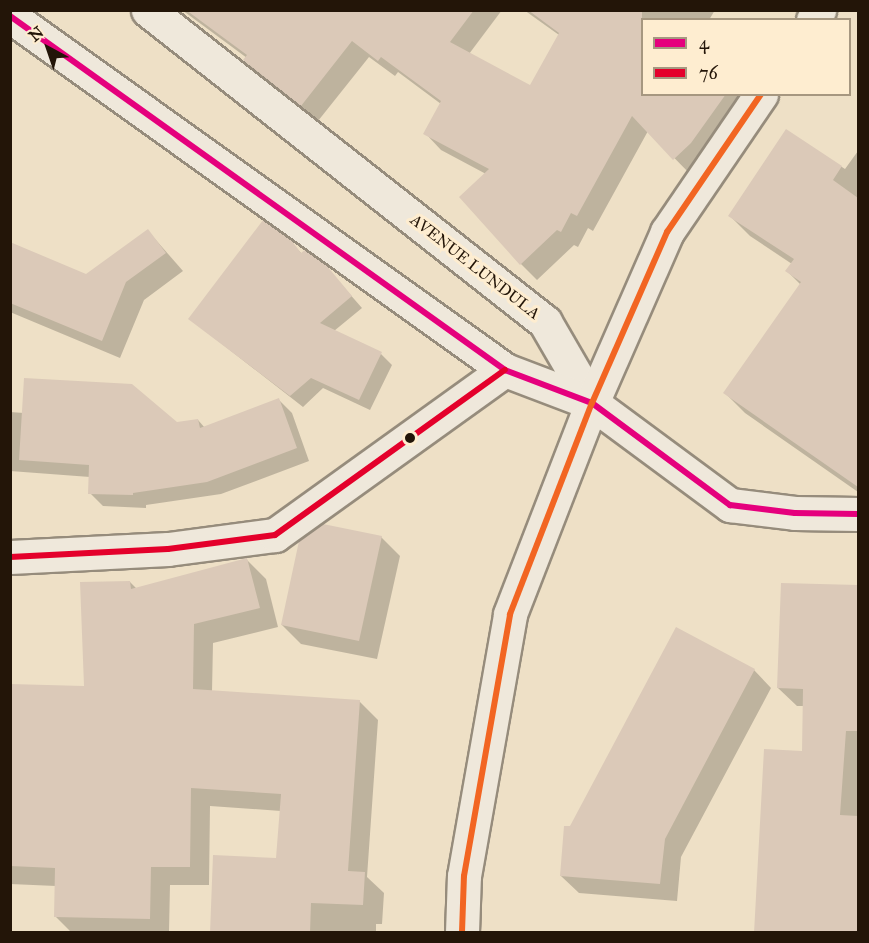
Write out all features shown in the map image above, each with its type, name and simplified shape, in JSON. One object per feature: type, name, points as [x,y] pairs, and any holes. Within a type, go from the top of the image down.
[{"type":"street","name":"AVENUE LUNDULA","points":[[148,10],[545,322],[592,403]]},
{"type":"street","points":[[10,16],[505,370],[592,403],[730,505],[795,513],[858,514]]},
{"type":"street","points":[[462,933],[464,876],[510,614],[592,403],[667,232],[760,96]]},
{"type":"street","points":[[10,556],[168,549],[274,535],[505,370]]},
{"type":"building","points":[[186,10],[474,10],[450,42],[530,85],[559,33],[528,10],[642,10],[641,96],[725,96],[691,143],[673,160],[632,116],[577,216],[571,213],[561,232],[557,230],[520,265],[459,197],[489,169],[423,134],[441,101],[381,57],[378,61],[352,41],[301,106],[243,60],[247,55]]},
{"type":"building","points":[[786,129],[842,166],[833,180],[858,198],[858,487],[723,393],[801,282],[785,271],[794,259],[728,216]]},
{"type":"building","points":[[263,220],[291,240],[301,253],[305,250],[327,266],[352,296],[320,323],[382,352],[359,400],[311,378],[290,396],[188,319]]},
{"type":"building","points":[[148,229],[166,253],[126,282],[102,341],[10,303],[10,242],[86,274]]},
{"type":"building","points":[[24,378],[132,384],[177,422],[198,419],[200,428],[279,398],[297,448],[207,482],[133,493],[133,495],[88,494],[89,465],[19,460]]},
{"type":"building","points":[[323,524],[382,536],[359,641],[281,625],[299,541]]},
{"type":"building","points":[[247,558],[260,608],[194,624],[193,689],[360,700],[348,871],[365,872],[363,905],[311,903],[310,933],[210,933],[213,855],[276,858],[281,794],[191,788],[190,867],[151,867],[150,919],[54,917],[55,868],[10,866],[10,684],[84,686],[80,582],[130,581],[131,589]]},
{"type":"building","points":[[781,583],[858,585],[857,731],[846,731],[840,815],[858,816],[858,933],[754,933],[764,749],[802,751],[803,689],[777,688]]},
{"type":"building","points":[[676,627],[755,669],[665,839],[660,884],[560,876],[564,826],[570,826]]},
{"type":"transit line","name":"4","points":[[10,16],[505,370],[592,403],[730,505],[795,513],[858,514]]},
{"type":"transit line","points":[[462,932],[464,876],[510,614],[592,403],[667,232],[760,96]]},
{"type":"transit line","name":"76","points":[[10,557],[168,549],[275,535],[505,370]]}]
